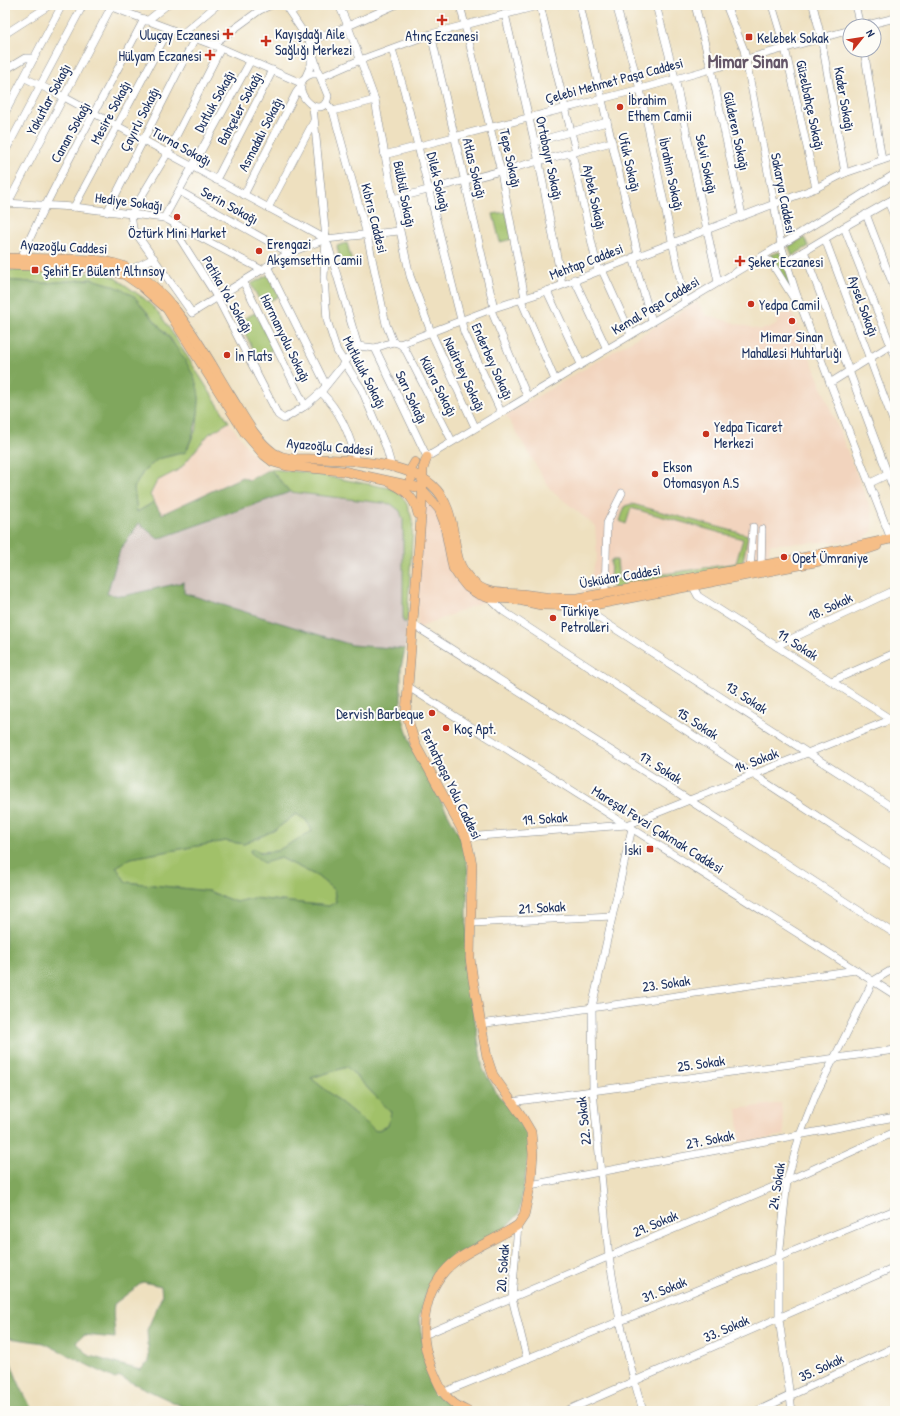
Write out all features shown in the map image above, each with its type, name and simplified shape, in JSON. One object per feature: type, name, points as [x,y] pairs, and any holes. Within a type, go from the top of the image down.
[{"type":"main road","name":"Ayazoğlu Caddesi","points":[[5,258],[94,260],[114,263],[130,270],[162,294],[178,312],[246,419],[264,444],[274,453],[290,459],[324,459],[356,462],[394,468],[410,473]]},
{"type":"main road","name":"Ayazoğlu Caddesi","points":[[5,265],[100,268],[125,275],[150,293],[167,309],[245,433],[264,455],[273,462],[287,466],[324,468],[417,487]]},
{"type":"main road","points":[[394,468],[427,457]]},
{"type":"main road","points":[[417,487],[422,478],[427,457]]},
{"type":"main road","points":[[415,462],[410,473],[417,487]]},
{"type":"main road","name":"Üsküdar Caddesi","points":[[410,473],[422,478],[433,486],[447,506],[454,530],[458,562],[463,572],[480,587],[492,592],[578,598],[605,593],[646,591],[692,585],[750,571]]},
{"type":"main road","points":[[382,479],[407,492],[419,505],[424,499],[430,496]]},
{"type":"main road","name":"Üsküdar Caddesi","points":[[417,487],[430,496],[439,509],[444,522],[453,568],[467,587],[478,594],[489,598],[514,600],[541,605],[589,606],[646,591],[760,569],[893,539]]},
{"type":"main road","name":"Ferhatpaşa Yolu Caddesi","points":[[417,487],[420,522],[406,712],[415,744],[466,837],[472,864],[472,923],[470,958],[480,1024],[493,1076],[531,1132],[533,1154],[530,1185],[524,1216],[518,1225]]},
{"type":"main road","points":[[468,1411],[458,1407],[442,1393],[429,1361],[424,1335],[424,1320],[430,1292],[442,1275],[458,1259],[518,1225]]},
{"type":"street","points":[[5,34],[50,5]]},
{"type":"street","points":[[5,113],[62,5]]},
{"type":"street","points":[[5,152],[83,5]]},
{"type":"street","points":[[146,20],[167,5]]},
{"type":"street","points":[[182,34],[217,5]]},
{"type":"street","points":[[212,45],[259,8],[271,5]]},
{"type":"street","points":[[114,7],[221,48],[273,70],[301,85],[307,103],[313,107],[320,107],[326,102],[328,96],[310,44],[285,5]]},
{"type":"street","points":[[290,12],[304,5]]},
{"type":"street","name":"Bülbül Sokağı","points":[[339,5],[374,100],[399,231],[410,276],[431,332]]},
{"type":"street","points":[[310,44],[395,5]]},
{"type":"street","name":"Tepe Sokağı","points":[[460,5],[501,172],[523,299],[555,380]]},
{"type":"street","points":[[306,76],[320,76],[431,34],[541,5]]},
{"type":"street","name":"Aybek Sokağı","points":[[541,5],[571,131],[574,152],[600,270],[631,334]]},
{"type":"street","name":"Ufuk Sokağı","points":[[580,5],[612,142],[635,256],[652,321]]},
{"type":"street","name":"İbrahim Sokağı","points":[[616,5],[640,89],[673,242],[684,302]]},
{"type":"street","name":"Selvi Sokağı","points":[[656,5],[675,78],[708,228],[718,282]]},
{"type":"street","name":"Gülderen Sokağı","points":[[695,5],[711,68],[742,215]]},
{"type":"street","name":"Sakarya Caddesi","points":[[726,5],[746,58],[781,245],[786,262],[804,316],[893,539]]},
{"type":"street","name":"Güzelbahçe Sokağı","points":[[772,5],[785,48],[816,188]]},
{"type":"street","name":"Kader Sokağı","points":[[813,5],[821,37],[845,173]]},
{"type":"street","points":[[855,5],[858,18]]},
{"type":"street","name":"Yakutlar Sokağı","points":[[6,203],[114,7]]},
{"type":"street","name":"Ortabayır Sokağı","points":[[505,14],[534,142],[562,284]]},
{"type":"street","points":[[882,21],[895,18]]},
{"type":"street","name":"Canan Sokağı","points":[[21,258],[44,205],[146,20]]},
{"type":"street","name":"Mesire Sokağı","points":[[74,207],[169,29]]},
{"type":"street","name":"Çelebi Mehmet Paşa Caddesi","points":[[384,155],[565,107],[640,89],[842,32]]},
{"type":"street","name":"Atlas Sokağı","points":[[431,34],[465,181],[492,309],[527,396]]},
{"type":"street","name":"Çayırlı Sokağı","points":[[107,212],[142,140],[195,38]]},
{"type":"street","points":[[301,85],[311,65],[310,44]]},
{"type":"street","points":[[221,48],[167,154],[131,214],[133,229],[192,313],[289,253],[326,239],[399,231]]},
{"type":"street","name":"Dilek Sokağı","points":[[392,49],[462,321]]},
{"type":"street","points":[[5,70],[25,58],[34,58]]},
{"type":"street","points":[[865,58],[882,160]]},
{"type":"street","name":"Dutluk Sokağı","points":[[164,218],[251,60]]},
{"type":"street","name":"Bahçeler Sokağı","points":[[216,180],[273,70]]},
{"type":"street","name":"Turna Sokağı","points":[[24,78],[40,87],[64,97],[326,239]]},
{"type":"street","name":"Asmadalı Sokağı","points":[[244,195],[301,85]]},
{"type":"street","points":[[5,105],[12,100]]},
{"type":"street","points":[[333,111],[374,100]]},
{"type":"street","name":"Kıbrıs Caddesi","points":[[326,102],[333,111],[367,235],[386,324],[393,342]]},
{"type":"street","points":[[313,107],[326,239],[358,346]]},
{"type":"street","points":[[268,208],[314,121]]},
{"type":"street","points":[[534,142],[607,122]]},
{"type":"street","points":[[393,199],[612,142]]},
{"type":"street","name":"Mehtap Caddesi","points":[[400,344],[492,309],[547,291],[708,228],[816,188],[845,173],[895,156]]},
{"type":"street","name":"Kemal Paşa Caddesi","points":[[427,457],[781,245],[895,174]]},
{"type":"street","name":"Serin Sokağı","points":[[179,192],[289,253]]},
{"type":"street","points":[[786,262],[892,200],[895,218]]},
{"type":"street","name":"Hediye Sokağı","points":[[6,203],[74,207],[164,218],[264,268]]},
{"type":"street","points":[[866,214],[895,290]]},
{"type":"street","name":"Patika Yol Sokağı","points":[[174,222],[179,237],[218,297],[278,415],[284,419],[305,406]]},
{"type":"street","points":[[844,227],[893,344],[895,356]]},
{"type":"street","name":"Mutluluk Sokağı","points":[[326,239],[324,277],[327,320],[337,351],[361,388],[394,468]]},
{"type":"street","name":"Aysel Sokağı","points":[[825,239],[895,426]]},
{"type":"street","points":[[804,251],[849,371],[892,473],[895,493]]},
{"type":"street","points":[[130,270],[154,258]]},
{"type":"street","points":[[755,260],[767,260],[771,262],[804,316]]},
{"type":"street","points":[[264,268],[326,385]]},
{"type":"street","points":[[574,280],[607,349]]},
{"type":"street","name":"Harmanyolu Sokağı","points":[[243,281],[305,406]]},
{"type":"street","points":[[547,291],[581,364]]},
{"type":"street","name":"Enderbey Sokağı","points":[[462,321],[464,332],[501,412]]},
{"type":"street","name":"Nadirbey Sokağı","points":[[431,332],[475,427]]},
{"type":"street","points":[[358,346],[375,348],[393,342],[400,344]]},
{"type":"street","name":"Kübra Sokağı","points":[[400,344],[405,348],[452,441]]},
{"type":"street","points":[[830,383],[893,344]]},
{"type":"street","points":[[305,406],[321,392],[358,346]]},
{"type":"street","name":"Sarı Sokağı","points":[[375,348],[427,457]]},
{"type":"street","points":[[321,392],[333,404],[347,430],[356,462]]},
{"type":"street","points":[[870,483],[892,473]]},
{"type":"street","points":[[605,593],[607,523],[622,493]]},
{"type":"street","points":[[750,571],[753,527]]},
{"type":"street","points":[[760,569],[762,529]]},
{"type":"street","name":"11. Sokak","points":[[692,585],[698,596],[894,720]]},
{"type":"street","name":"18. Sokak","points":[[776,646],[895,590]]},
{"type":"street","points":[[589,606],[590,596]]},
{"type":"street","name":"15. Sokak","points":[[489,598],[503,611],[895,867]]},
{"type":"street","name":"13. Sokak","points":[[589,606],[589,612],[895,809]]},
{"type":"street","name":"17. Sokak","points":[[412,624],[689,800],[895,934]]},
{"type":"street","points":[[832,682],[895,653]]},
{"type":"street","name":"Mareşal Fevzi Çakmak Caddesi","points":[[407,686],[895,995]]},
{"type":"street","name":"14. Sokak","points":[[630,827],[689,800],[894,720]]},
{"type":"street","name":"19. Sokak","points":[[466,837],[630,827]]},
{"type":"street","name":"22. Sokak","points":[[630,827],[592,1007],[593,1091],[609,1256],[620,1321],[643,1411]]},
{"type":"street","name":"21. Sokak","points":[[472,923],[612,916]]},
{"type":"street","points":[[873,981],[895,968]]},
{"type":"street","name":"23. Sokak","points":[[480,1024],[856,970]]},
{"type":"street","name":"24. Sokak","points":[[792,1411],[779,1319],[779,1257],[787,1180],[800,1135],[816,1094],[873,981]]},
{"type":"street","name":"25. Sokak","points":[[512,1102],[895,1050]]},
{"type":"street","name":"27. Sokak","points":[[530,1185],[895,1117]]},
{"type":"street","name":"29. Sokak","points":[[424,1335],[787,1180],[895,1132]]},
{"type":"street","name":"31. Sokak","points":[[442,1393],[895,1210]]},
{"type":"street","name":"20. Sokak","points":[[518,1225],[512,1298],[527,1359]]},
{"type":"street","name":"33. Sokak","points":[[566,1411],[895,1267]]},
{"type":"street","name":"35. Sokak","points":[[757,1411],[895,1347]]},
{"type":"shaded area","name":"Yedpa Ticaret Merkezi","points":[[697,302],[705,315],[761,330],[778,324],[775,317],[791,311],[872,512],[873,530],[862,541],[770,544],[768,560],[616,583],[580,593],[590,579],[597,556],[595,526],[550,489],[506,415]]},
{"type":"shaded area","points":[[229,422],[255,458],[270,469],[249,480],[242,477],[161,515],[150,495],[157,481],[180,469],[209,434]]},
{"type":"shaded area","points":[[290,492],[391,504],[400,511],[403,520],[403,622],[407,622],[405,649],[352,645],[183,593],[184,582],[122,596],[106,594],[120,550],[139,523],[158,539]]},
{"type":"shaded area","points":[[426,502],[430,503],[437,511],[442,525],[448,565],[454,577],[463,587],[487,600],[417,629],[421,512]]},
{"type":"shaded area","points":[[781,1103],[785,1135],[740,1143],[737,1109]]},
{"type":"green space","points":[[506,212],[512,239],[500,242],[493,214]]},
{"type":"green space","points":[[804,238],[809,246],[792,256],[789,246]]},
{"type":"green space","points":[[347,243],[352,262],[341,264],[337,246]]},
{"type":"green space","points":[[780,252],[792,288],[790,289],[770,255]]},
{"type":"green space","points":[[5,270],[102,273],[114,277],[145,299],[160,314],[229,422],[209,434],[180,469],[157,481],[150,495],[154,502],[137,512],[134,488],[143,472],[158,459],[186,452],[197,427],[199,398],[193,376],[171,339],[133,296],[109,284],[92,279],[45,283],[5,280]]},
{"type":"green space","points":[[268,275],[279,296],[262,305],[251,284]]},
{"type":"green space","points":[[92,279],[118,287],[132,295],[170,339],[187,363],[193,375],[197,387],[199,406],[195,426],[186,452],[158,459],[143,472],[134,488],[137,512],[154,502],[162,514],[242,477],[249,480],[270,469],[290,492],[158,539],[139,523],[120,550],[107,594],[123,596],[184,582],[184,593],[352,645],[405,649],[401,668],[401,712],[411,745],[462,840],[468,869],[466,958],[483,1069],[498,1095],[511,1109],[528,1133],[529,1155],[519,1214],[504,1230],[440,1271],[429,1286],[419,1318],[427,1367],[438,1396],[458,1411],[192,1411],[120,1377],[115,1379],[44,1343],[9,1338],[9,1355],[15,1375],[33,1411],[5,1411],[5,280],[45,283]],"holes":[[[296,814],[306,820],[312,831],[277,851],[262,853],[253,848],[250,852],[264,863],[281,858],[317,876],[334,890],[336,902],[329,906],[253,898],[236,902],[208,891],[126,882],[116,867],[131,858],[225,841],[244,844],[275,830]],[[347,1067],[391,1112],[388,1126],[376,1131],[311,1078]],[[143,1282],[161,1286],[162,1296],[147,1330],[149,1362],[140,1370],[90,1356],[76,1342],[84,1335],[115,1338],[113,1313],[114,1304]]]},
{"type":"green space","points":[[255,313],[274,349],[257,357],[239,321]]},
{"type":"green space","points":[[270,469],[303,472],[390,488],[400,494],[406,503],[413,524],[407,622],[403,622],[403,520],[400,511],[391,504],[290,492]]},
{"type":"green space","points":[[632,504],[748,535],[742,566],[613,589],[610,582],[611,560],[617,560],[619,581],[736,563],[743,539],[631,508],[626,524],[620,521],[625,506]]},
{"type":"green space","points":[[296,814],[306,820],[313,831],[277,851],[250,852],[281,858],[317,876],[334,890],[336,902],[329,906],[253,898],[236,902],[208,891],[126,882],[116,867],[131,858],[225,841],[244,844],[275,830]]},
{"type":"green space","points":[[347,1067],[391,1112],[388,1126],[376,1131],[311,1078]]},
{"type":"place","name":"Atınç Eczanesi","points":[[442,20]]},
{"type":"place","name":"Uluçay Eczanesi","points":[[228,34]]},
{"type":"place","name":"Kelebek Sokak","points":[[749,37]]},
{"type":"place","name":"Kayışdağı Aile Sağlığı Merkezi","points":[[266,41]]},
{"type":"place","name":"Hülyam Eczanesi","points":[[210,55]]},
{"type":"place","name":"İbrahim Ethem Camii","points":[[620,107]]},
{"type":"place","name":"Öztürk Mini Market","points":[[177,217]]},
{"type":"place","name":"Erengazi Akşemsettin Camii","points":[[259,251]]},
{"type":"place","name":"Şeker Eczanesi","points":[[740,261]]},
{"type":"place","name":"Şehit Er Bülent Altınsoy","points":[[35,270]]},
{"type":"place","name":"Yedpa Camiİ","points":[[751,304]]},
{"type":"place","name":"Mimar Sinan Mahallesi Muhtarlığı","points":[[792,321]]},
{"type":"place","name":"İn Flats","points":[[227,355]]},
{"type":"place","name":"Yedpa Ticaret Merkezi","points":[[706,434]]},
{"type":"place","name":"Ekson Otomasyon A.S","points":[[655,474]]},
{"type":"place","name":"Opet Ümraniye","points":[[784,557]]},
{"type":"place","name":"Türkiye Petrolleri","points":[[553,618]]},
{"type":"place","name":"Dervish Barbeque","points":[[432,713]]},
{"type":"place","name":"Koç Apt.","points":[[446,728]]},
{"type":"place","name":"İski","points":[[650,849]]},
{"type":"district","name":"Mimar Sinan","points":[[748,61]]}]
